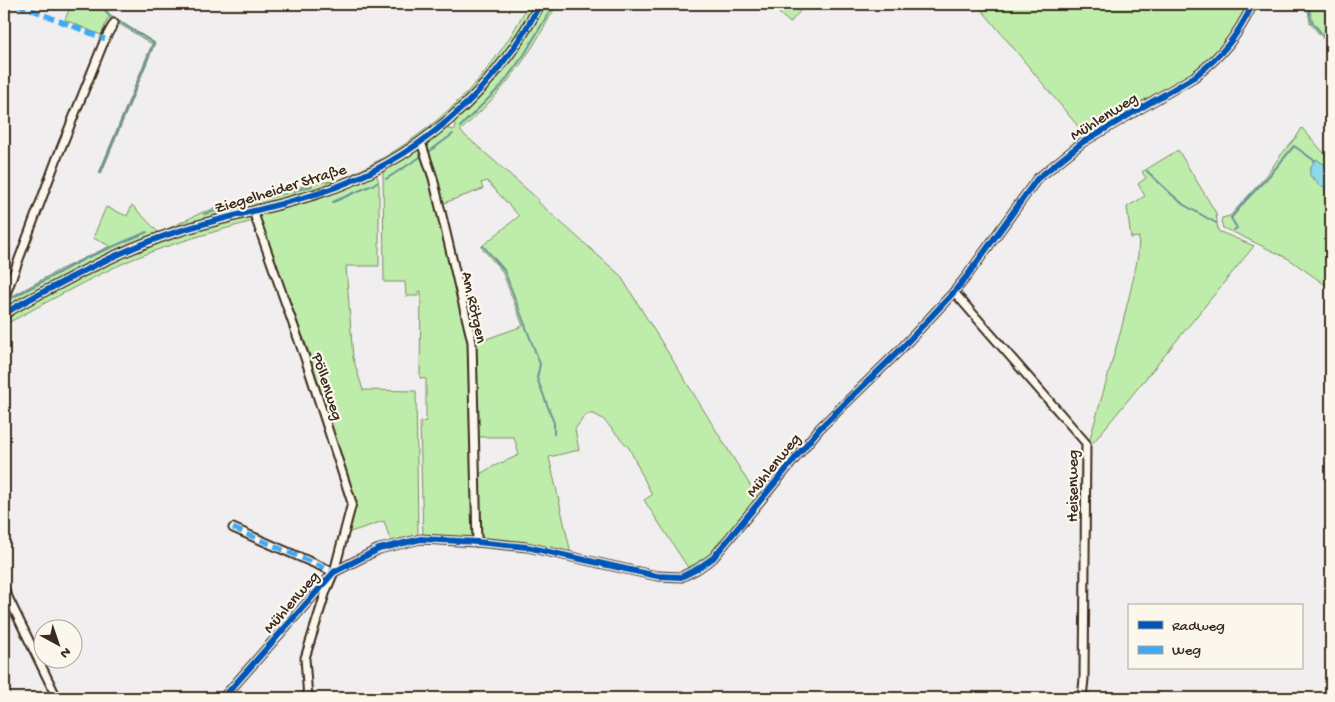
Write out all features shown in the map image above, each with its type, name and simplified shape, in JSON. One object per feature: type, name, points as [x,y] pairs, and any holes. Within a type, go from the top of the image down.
[{"type":"street","name":"Ziegelheider Straße","points":[[4,313],[88,268],[139,245],[190,227],[309,196],[347,183],[379,167],[421,142],[472,99],[496,73],[522,36],[540,4]]},
{"type":"street","name":"Mühlenweg","points":[[223,698],[334,572],[379,550],[420,539],[477,542],[528,547],[657,576],[680,577],[697,569],[713,558],[820,428],[900,350],[954,292],[1037,179],[1083,142],[1194,77],[1211,64],[1226,49],[1254,4]]},
{"type":"street","points":[[4,299],[57,158],[105,39],[114,23]]},
{"type":"street","name":"Am Rötgen","points":[[421,142],[433,178],[472,342],[477,542]]},
{"type":"street","name":"Pöllenweg","points":[[253,210],[305,358],[352,503],[334,572],[326,591],[305,658],[308,698]]},
{"type":"street","name":"Heisenweg","points":[[954,292],[1086,443],[1084,679],[1082,698]]},
{"type":"street","points":[[233,528],[334,572]]},
{"type":"street","points":[[4,589],[57,698]]},
{"type":"green space","points":[[71,4],[103,4],[110,15],[114,17],[112,20],[108,18],[101,35],[65,20]]},
{"type":"green space","points":[[528,4],[535,4],[518,35],[467,100],[439,124],[389,157],[339,182],[339,180],[408,142],[449,110],[485,71],[509,39]]},
{"type":"green space","points":[[543,4],[557,4],[529,52],[503,87],[460,131],[539,200],[538,202],[620,275],[758,498],[710,556],[699,565],[689,569],[644,500],[652,495],[629,448],[603,419],[594,414],[588,414],[584,417],[575,429],[579,450],[549,457],[570,549],[569,554],[522,543],[482,539],[480,536],[478,475],[519,455],[514,437],[477,437],[475,343],[523,326],[502,271],[481,247],[519,216],[487,181],[481,183],[483,189],[441,204],[425,143],[447,128],[453,130],[456,128],[454,122],[495,78]]},
{"type":"green space","points":[[769,4],[806,4],[790,23]]},
{"type":"green space","points":[[977,4],[1248,4],[1226,42],[1204,65],[1194,73],[1086,136]]},
{"type":"green space","points":[[1304,4],[1331,4],[1331,48],[1310,23],[1308,10]]},
{"type":"green space","points":[[118,20],[155,43],[101,174],[99,173],[152,44],[116,22]]},
{"type":"green space","points":[[1302,128],[1331,161],[1331,169],[1316,159],[1312,178],[1325,187],[1327,194],[1331,190],[1331,289],[1289,259],[1223,228],[1221,222],[1222,218],[1230,216],[1267,175]]},
{"type":"green space","points":[[418,149],[423,153],[431,178],[469,339],[474,538],[423,536],[420,422],[426,421],[426,379],[420,378],[421,291],[418,291],[418,296],[406,296],[405,282],[384,282],[383,169]]},
{"type":"green space","points":[[1178,150],[1216,213],[1218,231],[1254,246],[1092,444],[1089,442],[1121,330],[1138,255],[1139,237],[1131,238],[1127,207],[1145,196],[1138,184],[1146,178],[1142,172]]},
{"type":"green space","points":[[375,173],[379,186],[379,266],[346,266],[353,358],[363,390],[416,391],[418,532],[417,536],[391,542],[384,521],[347,533],[357,503],[337,449],[311,358],[260,220],[261,213]]},
{"type":"green space","points":[[334,181],[332,185],[309,193],[214,217],[10,306],[7,307],[5,305],[7,299],[59,270],[110,246],[93,238],[106,207],[127,216],[132,205],[159,233],[203,212],[315,183]]},
{"type":"green space","points":[[249,216],[253,221],[178,243],[117,266],[4,325],[4,318],[10,313],[77,278],[123,257],[193,230]]},
{"type":"water","points":[[1316,159],[1331,169],[1331,190],[1327,194],[1325,187],[1318,185],[1316,180],[1310,176],[1311,167]]},
{"type":"waterway","points":[[101,4],[112,18]]},
{"type":"waterway","points":[[460,127],[501,86],[524,55],[554,4]]},
{"type":"waterway","points":[[1305,4],[1309,9],[1312,22],[1331,45]]},
{"type":"waterway","points":[[100,173],[154,43],[118,21]]},
{"type":"waterway","points":[[430,151],[453,134]]},
{"type":"waterway","points":[[1234,230],[1237,228],[1231,218],[1294,146],[1315,161]]},
{"type":"waterway","points":[[386,179],[422,156]]},
{"type":"waterway","points":[[1147,171],[1184,205],[1216,223]]},
{"type":"waterway","points":[[333,202],[377,183]]},
{"type":"waterway","points":[[204,214],[312,186]]},
{"type":"waterway","points":[[8,300],[84,259],[147,232]]},
{"type":"waterway","points":[[483,246],[504,270],[540,364],[537,378],[554,423],[554,434]]},
{"type":"marked path","points":[[17,4],[105,39]]},
{"type":"marked path","points":[[233,528],[334,572]]},
{"type":"cycle path","points":[[4,314],[84,271],[139,246],[186,229],[319,193],[354,180],[388,163],[419,143],[475,95],[500,67],[540,4]]},
{"type":"cycle path","points":[[223,698],[334,572],[379,549],[421,539],[477,542],[527,547],[657,576],[681,577],[697,569],[713,558],[820,428],[900,350],[954,292],[1037,179],[1083,142],[1194,77],[1204,69],[1228,44],[1253,4]]}]
